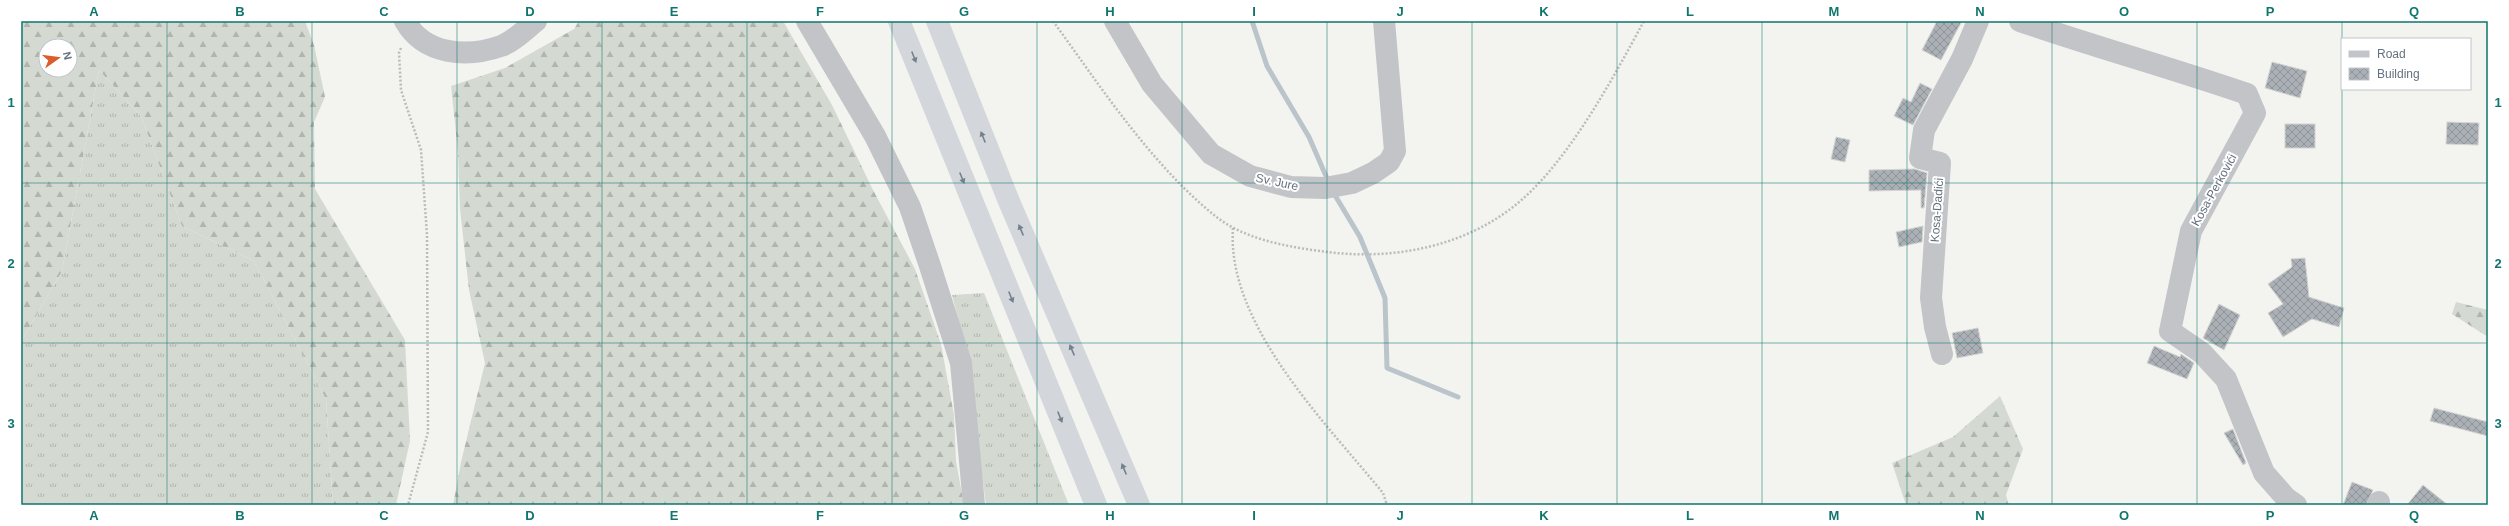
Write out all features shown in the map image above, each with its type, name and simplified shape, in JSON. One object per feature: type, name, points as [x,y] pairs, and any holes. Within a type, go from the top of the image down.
[{"type":"highway","points":[[899,21],[1096,505]]},
{"type":"highway","points":[[937,21],[1008,199],[1139,505]]},
{"type":"street","points":[[407,25],[431,46],[462,54],[502,46],[536,21]]},
{"type":"street","points":[[807,21],[875,136],[910,207],[928,259],[962,363],[974,505]]},
{"type":"street","name":"Sv. Jure","points":[[1115,21],[1152,84],[1211,154],[1250,176],[1291,187],[1334,186],[1373,173],[1389,162],[1395,151],[1384,21]]},
{"type":"street","name":"Kosa-Dadići","points":[[1942,354],[1935,327],[1932,298],[1940,163],[1920,158],[1924,130],[1962,59],[1978,21]]},
{"type":"street","name":"Kosa-Perkovići","points":[[2020,21],[2087,44],[2172,68],[2247,94],[2255,113],[2191,231],[2170,331],[2202,353],[2226,379],[2264,473],[2286,498],[2296,505]]},
{"type":"path","points":[[407,25],[399,53],[401,90],[421,150],[427,235],[428,432],[408,505]]},
{"type":"path","points":[[1234,228],[1232,247],[1249,311],[1274,357],[1383,493],[1387,505]]},
{"type":"green space","points":[[21,21],[305,21],[314,45],[325,97],[314,122],[315,189],[405,340],[410,441],[396,505],[333,505],[326,399],[254,261],[182,226],[141,116],[99,70],[62,271],[21,342]]},
{"type":"green space","points":[[579,21],[783,21],[832,105],[872,188],[915,269],[941,344],[954,415],[956,461],[964,505],[453,505],[461,462],[485,363],[469,290],[460,209],[458,152],[451,86],[505,68],[574,29]]},
{"type":"green space","points":[[99,70],[141,116],[182,226],[254,261],[326,399],[333,505],[21,505],[21,342],[62,271]]},
{"type":"green space","points":[[984,293],[1069,505],[986,505],[965,347],[952,295]]},
{"type":"green space","points":[[2456,302],[2488,310],[2488,337],[2452,314]]},
{"type":"green space","points":[[2000,396],[2023,449],[2006,495],[2009,505],[1906,505],[1892,463],[1953,437]]},
{"type":"building","points":[[1937,21],[1962,21],[1941,60],[1922,50]]},
{"type":"building","points":[[2272,62],[2307,71],[2300,98],[2265,88]]},
{"type":"building","points":[[1920,83],[1932,89],[1913,125],[1894,116],[1903,98],[1911,102]]},
{"type":"building","points":[[2447,122],[2479,123],[2478,145],[2446,144]]},
{"type":"building","points":[[2285,124],[2315,124],[2315,148],[2285,148]]},
{"type":"building","points":[[1836,137],[1850,140],[1845,162],[1831,159]]},
{"type":"building","points":[[1915,169],[1927,173],[1924,208],[1921,208],[1921,190],[1869,191],[1869,170]]},
{"type":"building","points":[[1923,226],[1922,242],[1899,247],[1896,232]]},
{"type":"building","points":[[2305,258],[2309,297],[2344,308],[2339,327],[2312,319],[2283,337],[2268,313],[2283,304],[2268,284],[2292,267],[2291,259]]},
{"type":"building","points":[[2219,304],[2240,315],[2224,350],[2203,338]]},
{"type":"building","points":[[1978,328],[1983,353],[1957,358],[1952,333]]},
{"type":"building","points":[[2154,346],[2180,357],[2181,354],[2194,363],[2187,379],[2147,363]]},
{"type":"building","points":[[2434,408],[2488,422],[2488,436],[2430,421]]},
{"type":"building","points":[[2233,429],[2246,463],[2243,465],[2224,433]]},
{"type":"building","points":[[2352,482],[2373,490],[2366,505],[2343,505]]},
{"type":"building","points":[[2423,485],[2448,505],[2407,505]]},
{"type":"waterway","points":[[1252,21],[1267,66],[1309,137],[1329,183]]},
{"type":"waterway","points":[[1333,192],[1360,237],[1385,298],[1387,368],[1458,397]]}]
